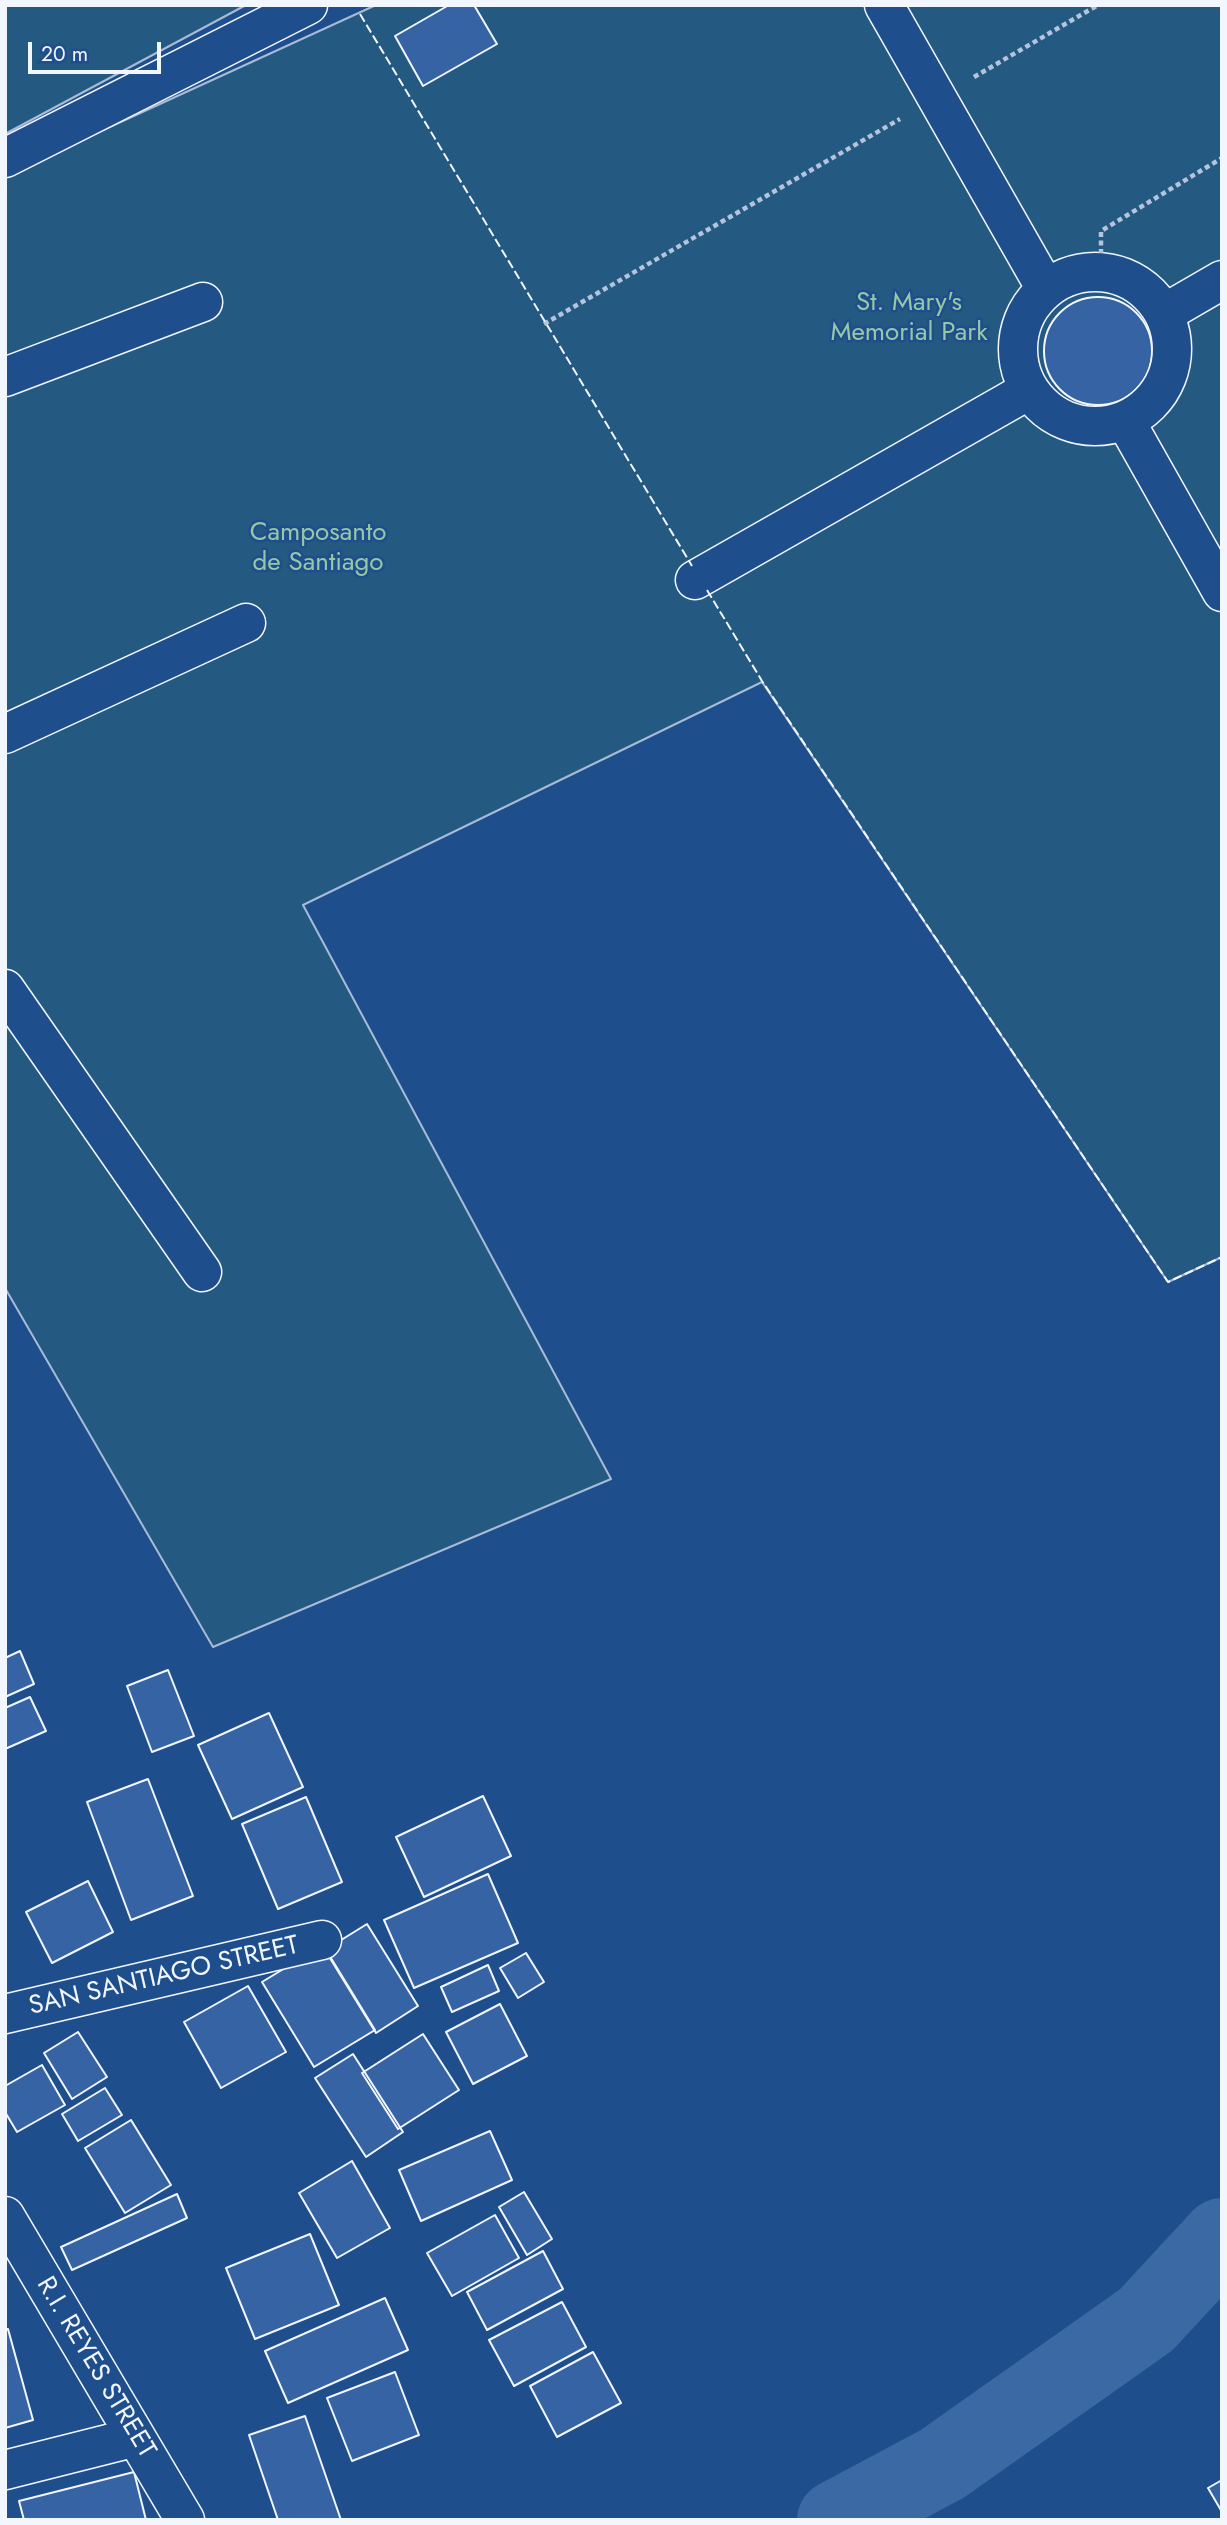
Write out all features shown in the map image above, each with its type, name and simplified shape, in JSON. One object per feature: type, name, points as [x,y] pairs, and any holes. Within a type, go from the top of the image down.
[{"type":"street","points":[[5,158],[308,5]]},
{"type":"street","points":[[884,5],[1046,289]]},
{"type":"street","points":[[1101,271],[1139,284],[1165,313],[1174,355],[1160,396],[1126,422],[1090,428],[1055,417],[1029,390],[1018,355],[1024,318],[1046,289],[1072,275],[1101,271]]},
{"type":"street","points":[[1165,313],[1222,280]]},
{"type":"street","points":[[5,377],[202,302]]},
{"type":"street","points":[[695,580],[1029,390]]},
{"type":"street","points":[[1126,422],[1222,592]]},
{"type":"street","points":[[5,734],[246,623]]},
{"type":"street","points":[[5,989],[202,1272]]},
{"type":"street","name":"SAN SANTIAGO STREET","points":[[5,2014],[322,1940]]},
{"type":"street","name":"R.I. REYES STREET","points":[[5,2216],[185,2520]]},
{"type":"street","points":[[5,2470],[136,2437]]},
{"type":"path","points":[[544,324],[1098,5]]},
{"type":"path","points":[[1101,271],[1101,231],[1222,158]]},
{"type":"green space","points":[[5,5],[246,5],[5,134]]},
{"type":"green space","points":[[376,5],[1222,5],[1222,1257],[1168,1282],[762,682],[303,905],[611,1479],[213,1647],[5,1288],[5,175]]},
{"type":"building","points":[[449,5],[474,5],[497,44],[423,86],[395,36]]},
{"type":"building","points":[[1098,297],[1119,301],[1136,313],[1148,330],[1152,351],[1148,372],[1136,389],[1119,401],[1098,405],[1077,401],[1060,389],[1048,372],[1044,351],[1048,330],[1060,313],[1077,301]]},
{"type":"building","points":[[20,1651],[34,1684],[5,1697],[5,1658]]},
{"type":"building","points":[[168,1670],[194,1736],[152,1752],[127,1686]]},
{"type":"building","points":[[30,1697],[46,1731],[5,1749],[5,1708]]},
{"type":"building","points":[[269,1713],[303,1787],[232,1819],[198,1745]]},
{"type":"building","points":[[148,1779],[193,1896],[131,1920],[87,1802]]},
{"type":"building","points":[[483,1796],[511,1856],[424,1897],[396,1837]]},
{"type":"building","points":[[306,1797],[342,1882],[278,1909],[242,1824]]},
{"type":"building","points":[[488,1874],[518,1943],[414,1988],[384,1920]]},
{"type":"building","points":[[88,1881],[113,1932],[52,1963],[26,1912]]},
{"type":"building","points":[[367,1924],[418,2006],[376,2033],[325,1950]]},
{"type":"building","points":[[323,1945],[375,2030],[314,2067],[262,1982]]},
{"type":"building","points":[[526,1953],[544,1982],[518,1998],[500,1968]]},
{"type":"building","points":[[488,1965],[499,1991],[452,2012],[441,1987]]},
{"type":"building","points":[[248,1986],[286,2052],[221,2088],[184,2022]]},
{"type":"building","points":[[500,2004],[527,2056],[473,2084],[446,2032]]},
{"type":"building","points":[[78,2032],[107,2077],[72,2099],[44,2053]]},
{"type":"building","points":[[423,2034],[459,2090],[398,2129],[362,2073]]},
{"type":"building","points":[[353,2054],[403,2132],[366,2157],[315,2078]]},
{"type":"building","points":[[42,2065],[65,2105],[17,2132],[5,2112],[5,2086]]},
{"type":"building","points":[[105,2088],[122,2115],[78,2141],[62,2114]]},
{"type":"building","points":[[131,2120],[171,2185],[125,2213],[85,2148]]},
{"type":"building","points":[[490,2131],[512,2180],[421,2221],[399,2170]]},
{"type":"building","points":[[352,2161],[390,2228],[337,2258],[299,2193]]},
{"type":"building","points":[[524,2192],[552,2239],[527,2255],[499,2207]]},
{"type":"building","points":[[177,2194],[187,2218],[72,2270],[61,2247]]},
{"type":"building","points":[[495,2215],[519,2258],[452,2296],[427,2253]]},
{"type":"building","points":[[310,2234],[339,2305],[255,2339],[226,2268]]},
{"type":"building","points":[[543,2251],[563,2289],[487,2330],[467,2292]]},
{"type":"building","points":[[385,2298],[408,2350],[288,2403],[265,2351]]},
{"type":"building","points":[[562,2302],[586,2347],[514,2386],[489,2340]]},
{"type":"building","points":[[8,2329],[33,2420],[5,2428],[5,2330]]},
{"type":"building","points":[[593,2352],[621,2403],[557,2437],[530,2386]]},
{"type":"building","points":[[395,2372],[419,2435],[352,2461],[327,2398]]},
{"type":"building","points":[[305,2416],[341,2520],[278,2520],[249,2435]]},
{"type":"building","points":[[134,2472],[146,2520],[24,2520],[19,2501]]},
{"type":"building","points":[[1222,2480],[1222,2512],[1208,2488]]},
{"type":"waterway","points":[[837,2520],[942,2464],[1146,2320],[1222,2238]]},
{"type":"fence","points":[[360,14],[692,566]]},
{"type":"fence","points":[[707,590],[762,681],[1168,1282],[1222,1257]]},
{"type":"park label","name":"St. Mary's Memorial Park","points":[[909,319]]},
{"type":"park label","name":"Camposanto de Santiago","points":[[318,549]]}]
